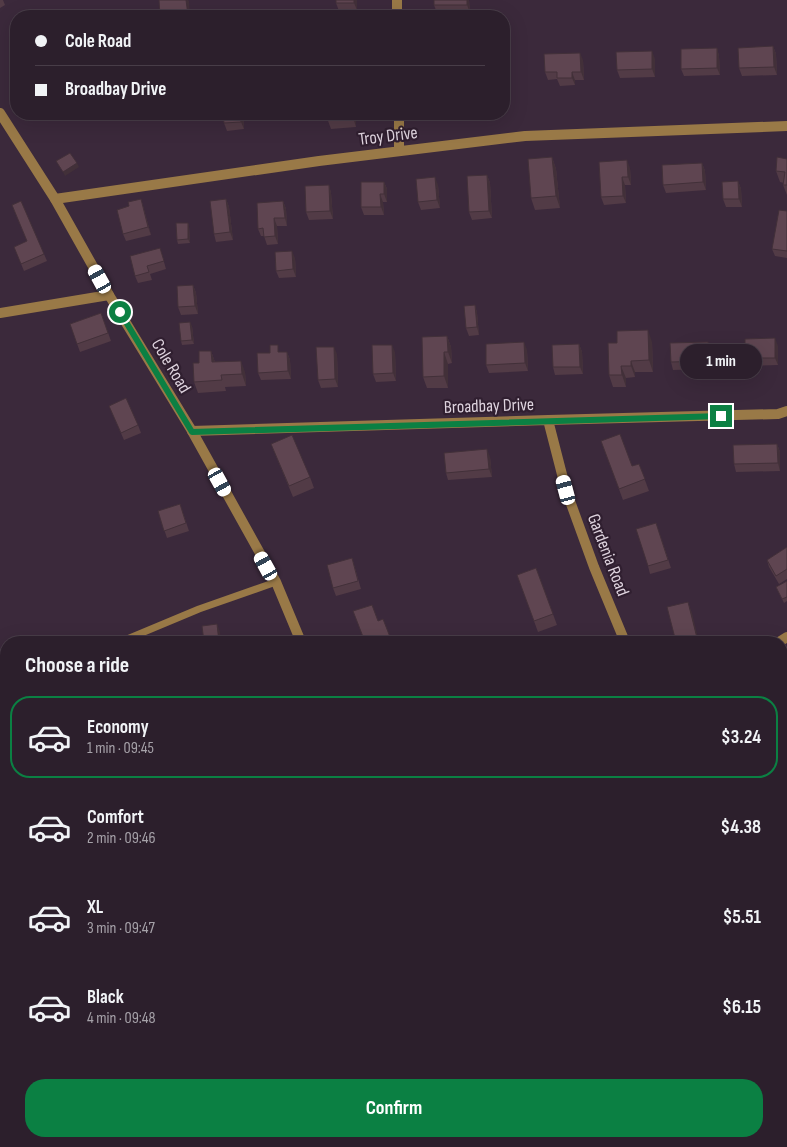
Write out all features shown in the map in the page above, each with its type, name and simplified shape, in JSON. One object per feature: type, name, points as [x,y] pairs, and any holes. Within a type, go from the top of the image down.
[{"type":"street","name":"Cole Road","points":[[0,113],[55,199],[109,295],[192,432],[276,582],[298,636]]},
{"type":"street","points":[[399,120],[399,151]]},
{"type":"street","name":"Troy Drive","points":[[55,199],[319,161],[525,136],[787,126]]},
{"type":"street","points":[[0,313],[109,295]]},
{"type":"street","name":"Broadbay Drive","points":[[192,432],[778,414],[787,410]]},
{"type":"street","name":"Gardenia Road","points":[[548,420],[566,490],[594,567],[623,636]]},
{"type":"lane","points":[[134,636],[199,609],[276,582]]},
{"type":"building","points":[[159,0],[186,0],[187,10],[160,10]]},
{"type":"building","points":[[336,0],[354,0],[354,3],[336,3]]},
{"type":"building","points":[[434,0],[467,0],[467,5],[434,5]]},
{"type":"building","points":[[773,46],[774,67],[739,68],[738,48]]},
{"type":"building","points":[[717,48],[717,68],[681,69],[681,49]]},
{"type":"building","points":[[652,51],[652,69],[617,70],[616,52]]},
{"type":"building","points":[[580,53],[581,72],[572,72],[572,78],[557,78],[557,72],[545,72],[544,54]]},
{"type":"building","points":[[224,120],[241,120],[241,122],[224,123]]},
{"type":"building","points":[[70,153],[77,163],[63,172],[56,161]]},
{"type":"building","points":[[552,157],[556,196],[531,198],[528,159]]},
{"type":"building","points":[[777,157],[787,159],[787,185],[783,185],[785,172],[776,171]]},
{"type":"building","points":[[627,160],[628,177],[622,177],[623,196],[601,197],[599,162]]},
{"type":"building","points":[[702,163],[703,182],[663,185],[662,165]]},
{"type":"building","points":[[487,175],[489,211],[469,212],[467,176]]},
{"type":"building","points":[[435,177],[437,200],[418,202],[416,179]]},
{"type":"building","points":[[738,181],[739,199],[723,199],[722,182]]},
{"type":"building","points":[[361,182],[384,182],[384,194],[380,194],[381,207],[361,207]]},
{"type":"building","points":[[329,185],[330,211],[306,212],[305,186]]},
{"type":"building","points":[[141,199],[148,227],[123,234],[117,210],[129,206],[128,202]]},
{"type":"building","points":[[226,199],[230,232],[214,234],[210,201]]},
{"type":"building","points":[[21,201],[44,254],[21,264],[14,247],[27,241],[12,205]]},
{"type":"building","points":[[283,201],[285,218],[274,218],[275,236],[264,237],[263,228],[258,229],[257,203]]},
{"type":"building","points":[[779,210],[787,211],[787,251],[772,249]]},
{"type":"building","points":[[176,223],[188,223],[188,239],[177,240]]},
{"type":"building","points":[[160,248],[164,261],[147,266],[149,272],[135,276],[130,256]]},
{"type":"building","points":[[292,251],[293,269],[276,271],[275,252]]},
{"type":"building","points":[[193,285],[195,306],[178,307],[177,286]]},
{"type":"building","points":[[475,305],[477,327],[466,328],[464,306]]},
{"type":"building","points":[[101,313],[108,333],[77,344],[70,324]]},
{"type":"building","points":[[190,322],[192,340],[181,341],[179,323]]},
{"type":"building","points":[[648,330],[649,360],[631,361],[631,366],[621,366],[622,375],[609,375],[608,343],[617,343],[617,331]]},
{"type":"building","points":[[447,336],[448,352],[444,352],[444,376],[423,377],[422,337]]},
{"type":"building","points":[[775,338],[775,358],[745,358],[745,339]]},
{"type":"building","points":[[524,342],[525,363],[486,365],[486,344]]},
{"type":"building","points":[[708,342],[709,361],[671,362],[670,343]]},
{"type":"building","points":[[579,344],[580,367],[553,367],[552,345]]},
{"type":"building","points":[[270,345],[278,345],[278,352],[287,352],[288,371],[258,373],[257,353],[270,353]]},
{"type":"building","points":[[372,345],[392,345],[393,373],[373,374]]},
{"type":"building","points":[[316,347],[334,347],[335,379],[318,380]]},
{"type":"building","points":[[199,351],[211,351],[212,362],[241,361],[242,374],[221,375],[222,380],[194,382],[193,363],[199,363]]},
{"type":"building","points":[[126,398],[138,425],[121,433],[109,406]]},
{"type":"building","points":[[620,434],[632,466],[639,464],[645,479],[619,489],[601,441]]},
{"type":"building","points":[[292,435],[310,477],[289,486],[271,444]]},
{"type":"building","points":[[777,444],[778,463],[734,464],[733,445]]},
{"type":"building","points":[[487,449],[489,469],[446,473],[444,453]]},
{"type":"building","points":[[180,504],[186,523],[164,531],[158,511]]},
{"type":"building","points":[[656,523],[668,560],[648,566],[636,529]]},
{"type":"building","points":[[787,547],[787,569],[776,576],[767,560]]},
{"type":"building","points":[[352,558],[358,581],[333,588],[327,565]]},
{"type":"building","points":[[536,568],[553,614],[534,621],[517,575]]},
{"type":"building","points":[[787,581],[787,597],[782,599],[776,587]]},
{"type":"building","points":[[688,602],[696,636],[674,636],[667,607]]},
{"type":"building","points":[[372,605],[378,621],[383,619],[390,636],[363,636],[353,611]]},
{"type":"building","points":[[217,624],[218,636],[203,636],[202,626]]},
{"type":"route","points":[[120,312],[192,432],[721,416]]}]
